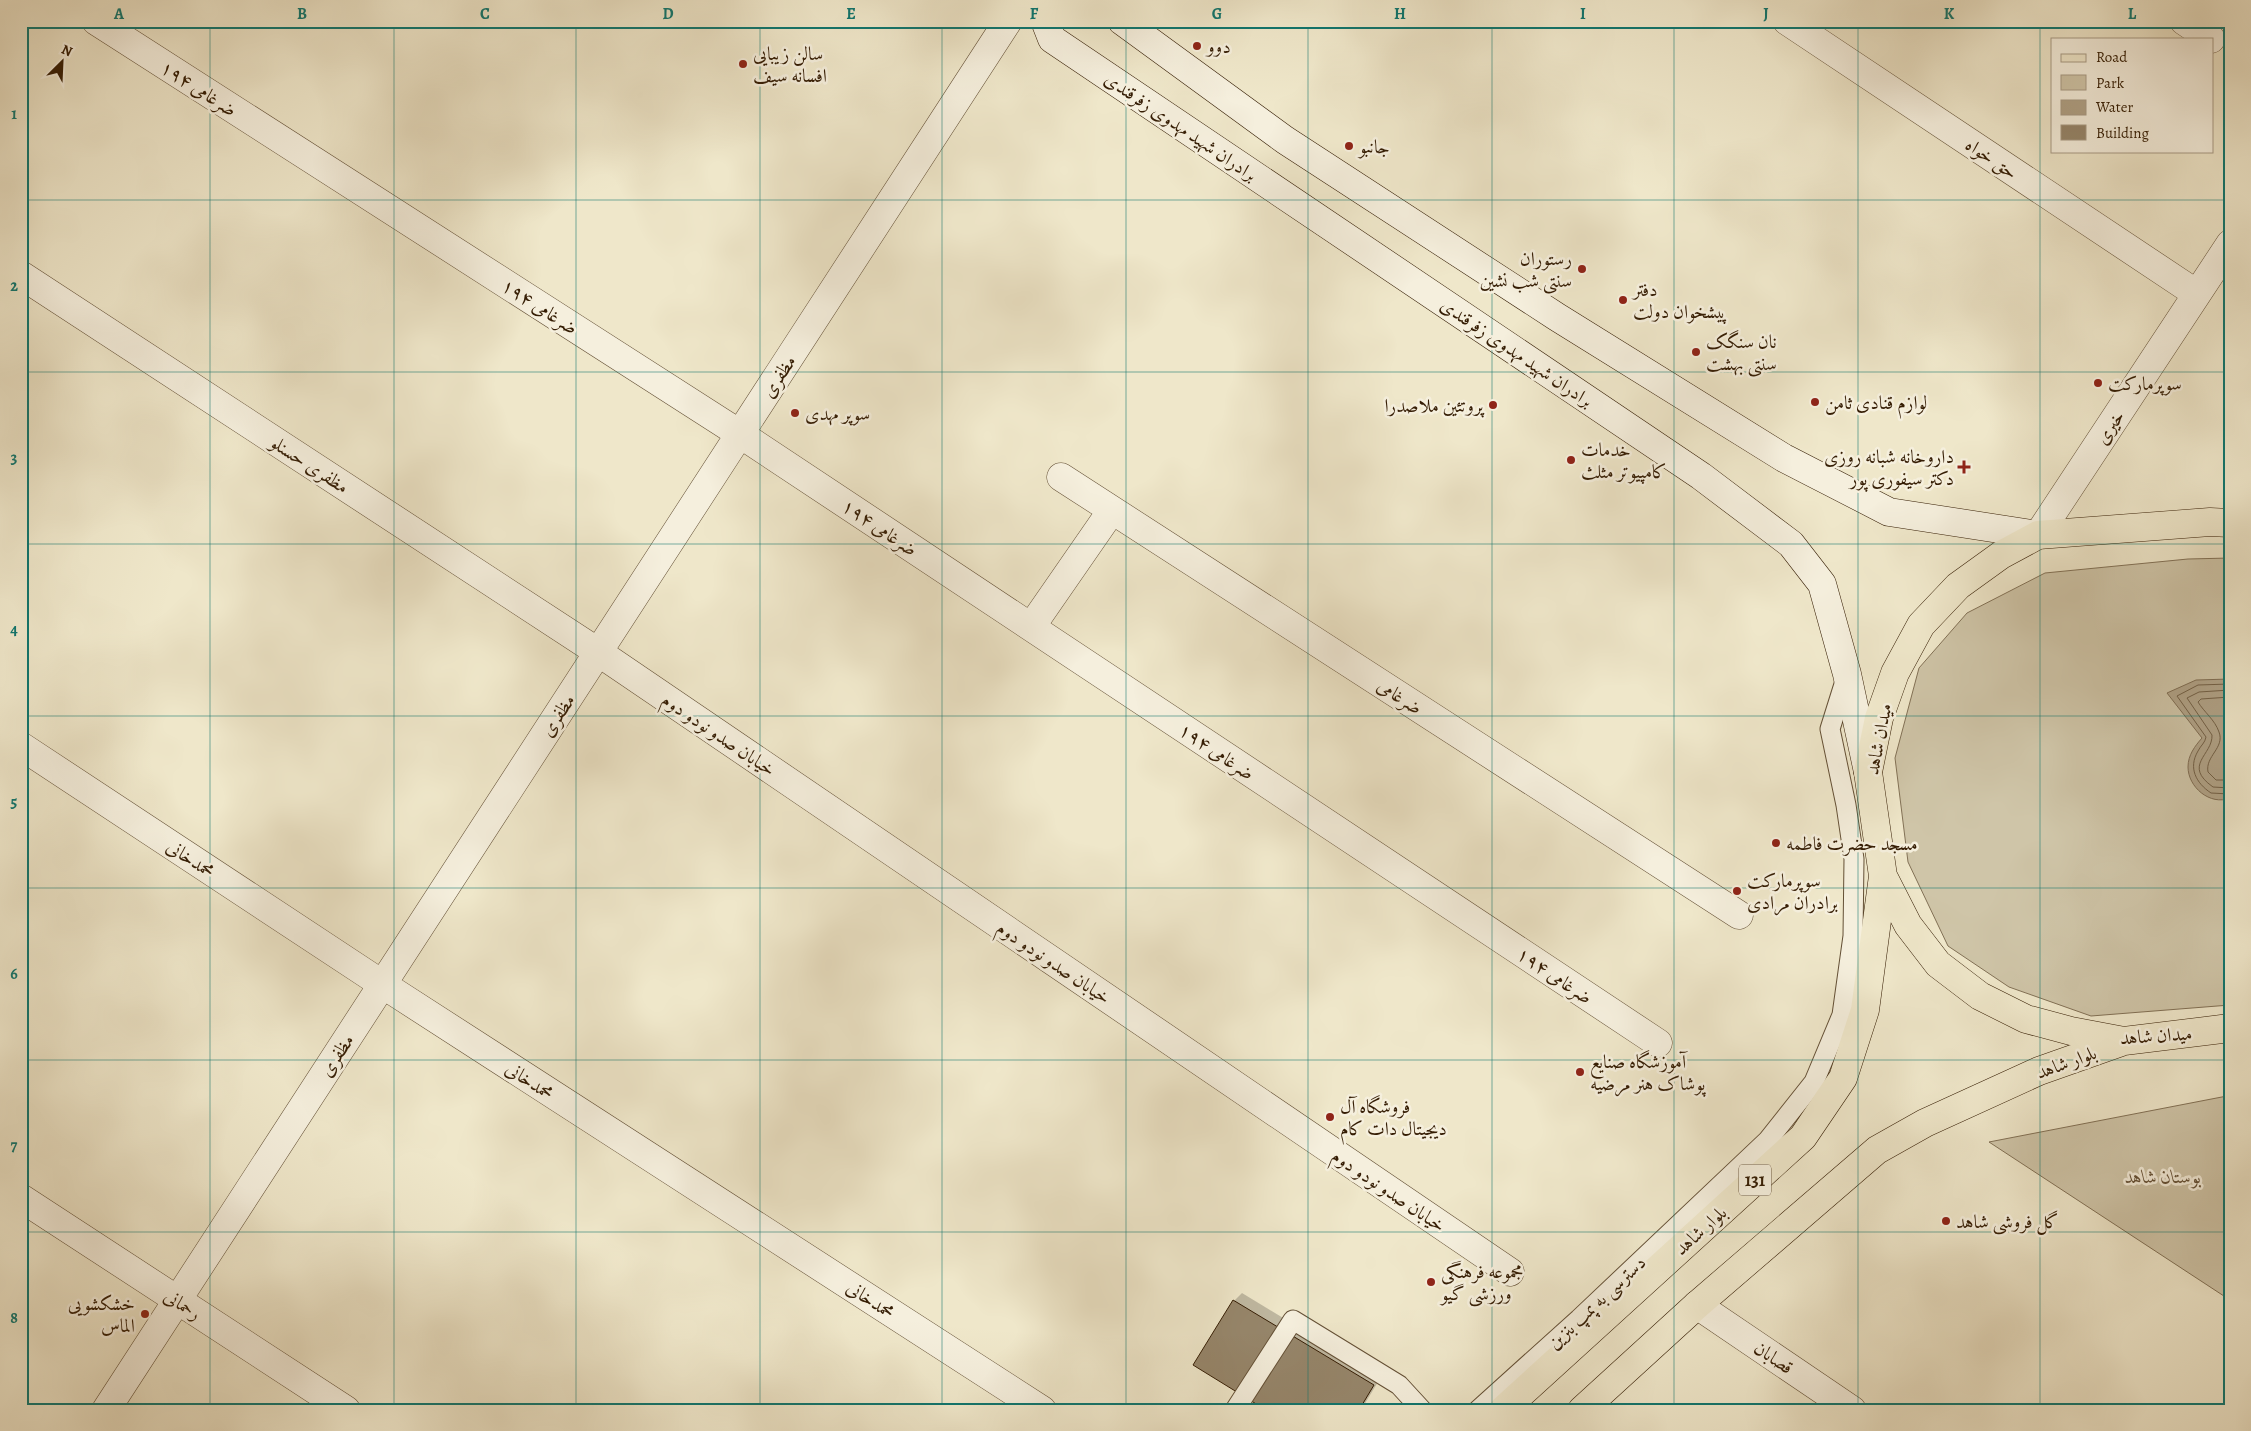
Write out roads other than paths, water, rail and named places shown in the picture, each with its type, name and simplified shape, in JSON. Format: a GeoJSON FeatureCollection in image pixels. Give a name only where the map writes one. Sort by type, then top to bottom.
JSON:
{"type":"FeatureCollection","features":[{"type":"Feature","properties":{"kind":"main road","name":"میدان شاهد"},"geometry":{"type":"LineString","coordinates":[[2230,523],[2210,522],[2038,535],[2001,554],[1958,586],[1921,625],[1895,673],[1878,718],[1868,772],[1883,876],[1908,925],[1938,964],[1980,996],[2026,1019],[2071,1031],[2124,1041],[2230,1028]]}},
{"type":"Feature","properties":{"kind":"main road","name":"بلوار شاهد"},"geometry":{"type":"LineString","coordinates":[[1503,1410],[1803,1137],[1842,1078],[1866,1010],[1883,876]]}},
{"type":"Feature","properties":{"kind":"main road","name":"بلوار شاهد"},"geometry":{"type":"LineString","coordinates":[[1582,1410],[1697,1305],[1877,1150],[1925,1123],[2022,1078],[2124,1041]]}},
{"type":"Feature","properties":{"kind":"street","name":"ضرغامی ۱۹۴"},"geometry":{"type":"LineString","coordinates":[[96,21],[740,434],[1658,1043]]}},
{"type":"Feature","properties":{"kind":"street","name":"مظفری"},"geometry":{"type":"LineString","coordinates":[[106,1410],[1008,21]]}},
{"type":"Feature","properties":{"kind":"street","name":"برادران شهید مهدوی زفرقندی"},"geometry":{"type":"LineString","coordinates":[[1045,21],[1052,38],[1701,476],[1791,544],[1822,584],[1847,674],[1868,772]]}},
{"type":"Feature","properties":{"kind":"street"},"geometry":{"type":"LineString","coordinates":[[1122,21],[1285,140],[1548,311],[1784,458],[1888,512],[2038,535]]}},
{"type":"Feature","properties":{"kind":"street","name":"حق خواه"},"geometry":{"type":"LineString","coordinates":[[1787,21],[2197,294]]}},
{"type":"Feature","properties":{"kind":"street"},"geometry":{"type":"LineString","coordinates":[[2184,21],[2210,38]]}},
{"type":"Feature","properties":{"kind":"street"},"geometry":{"type":"LineString","coordinates":[[2214,40],[2230,51]]}},
{"type":"Feature","properties":{"kind":"street","name":"خیری"},"geometry":{"type":"LineString","coordinates":[[2038,535],[2230,244]]}},
{"type":"Feature","properties":{"kind":"street","name":"مظفری حسنلو"},"geometry":{"type":"LineString","coordinates":[[21,275],[598,652]]}},
{"type":"Feature","properties":{"kind":"street","name":"ضرغامی"},"geometry":{"type":"LineString","coordinates":[[1061,477],[1739,915]]}},
{"type":"Feature","properties":{"kind":"street"},"geometry":{"type":"LineString","coordinates":[[1031,627],[1112,510]]}},
{"type":"Feature","properties":{"kind":"street","name":"خیابان صدو نودو دوم"},"geometry":{"type":"LineString","coordinates":[[598,652],[1510,1272]]}},
{"type":"Feature","properties":{"kind":"street","name":"محمدخانی"},"geometry":{"type":"LineString","coordinates":[[21,746],[382,984],[1042,1410]]}},
{"type":"Feature","properties":{"kind":"street","name":"رحمانی"},"geometry":{"type":"LineString","coordinates":[[21,1198],[346,1410]]}},
{"type":"Feature","properties":{"kind":"street","name":"قصابان"},"geometry":{"type":"LineString","coordinates":[[1697,1305],[1852,1410]]}},
{"type":"Feature","properties":{"kind":"lane","name":"دسترسی به پمپ بنزین"},"geometry":{"type":"LineString","coordinates":[[1478,1410],[1579,1319],[1768,1140],[1814,1082],[1842,1015],[1853,936],[1854,859],[1846,805],[1830,729],[1847,674]]}},
{"type":"Feature","properties":{"kind":"lane"},"geometry":{"type":"LineString","coordinates":[[1236,1410],[1293,1320],[1399,1385],[1422,1410]]}},
{"type":"Feature","properties":{"kind":"water"},"geometry":{"type":"Polygon","coordinates":[[[2230,679],[2230,798],[2222,800],[2208,797],[2196,788],[2192,781],[2188,767],[2189,759],[2194,748],[2202,738],[2167,693],[2196,680],[2230,679]]]}},
{"type":"Feature","properties":{"kind":"place","name":"دوو"},"geometry":{"type":"Point","coordinates":[1197,46]}},
{"type":"Feature","properties":{"kind":"place","name":"سالن زیبایی افسانه سیف"},"geometry":{"type":"Point","coordinates":[743,64]}},
{"type":"Feature","properties":{"kind":"place","name":"جانبو"},"geometry":{"type":"Point","coordinates":[1349,146]}},
{"type":"Feature","properties":{"kind":"place","name":"رستوران سنتی شب نشین"},"geometry":{"type":"Point","coordinates":[1582,269]}},
{"type":"Feature","properties":{"kind":"place","name":"دفتر پیشخوان دولت"},"geometry":{"type":"Point","coordinates":[1623,300]}},
{"type":"Feature","properties":{"kind":"place","name":"نان سنگک سنتی بهشت"},"geometry":{"type":"Point","coordinates":[1696,352]}},
{"type":"Feature","properties":{"kind":"place","name":"سوپرمارکت"},"geometry":{"type":"Point","coordinates":[2098,383]}},
{"type":"Feature","properties":{"kind":"place","name":"لوازم قنادی ثامن"},"geometry":{"type":"Point","coordinates":[1815,402]}},
{"type":"Feature","properties":{"kind":"place","name":"پروتئین ملاصدرا"},"geometry":{"type":"Point","coordinates":[1493,405]}},
{"type":"Feature","properties":{"kind":"place","name":"سوپر مهدی"},"geometry":{"type":"Point","coordinates":[795,413]}},
{"type":"Feature","properties":{"kind":"place","name":"خدمات کامپیوتر مثلث"},"geometry":{"type":"Point","coordinates":[1571,460]}},
{"type":"Feature","properties":{"kind":"place","name":"داروخانه شبانه روزی دکتر سیفوری پور"},"geometry":{"type":"Point","coordinates":[1964,467]}},
{"type":"Feature","properties":{"kind":"place","name":"مسجد حضرت فاطمه"},"geometry":{"type":"Point","coordinates":[1776,843]}},
{"type":"Feature","properties":{"kind":"place","name":"سوپرمارکت برادران مرادی"},"geometry":{"type":"Point","coordinates":[1737,891]}},
{"type":"Feature","properties":{"kind":"place","name":"آموزشگاه صنایع پوشاک هنر مرضیه"},"geometry":{"type":"Point","coordinates":[1580,1072]}},
{"type":"Feature","properties":{"kind":"place","name":"فروشگاه آل دیجیتال دات کام"},"geometry":{"type":"Point","coordinates":[1330,1117]}},
{"type":"Feature","properties":{"kind":"place","name":"گل فروشی شاهد"},"geometry":{"type":"Point","coordinates":[1946,1221]}},
{"type":"Feature","properties":{"kind":"place","name":"مجموعه فرهنگی ورزشی گیو"},"geometry":{"type":"Point","coordinates":[1431,1282]}},
{"type":"Feature","properties":{"kind":"place","name":"خشکشویی الماس"},"geometry":{"type":"Point","coordinates":[145,1314]}},
{"type":"Feature","properties":{"kind":"park label","name":"بوستان شاهد"},"geometry":{"type":"Point","coordinates":[2163,1176]}}]}
